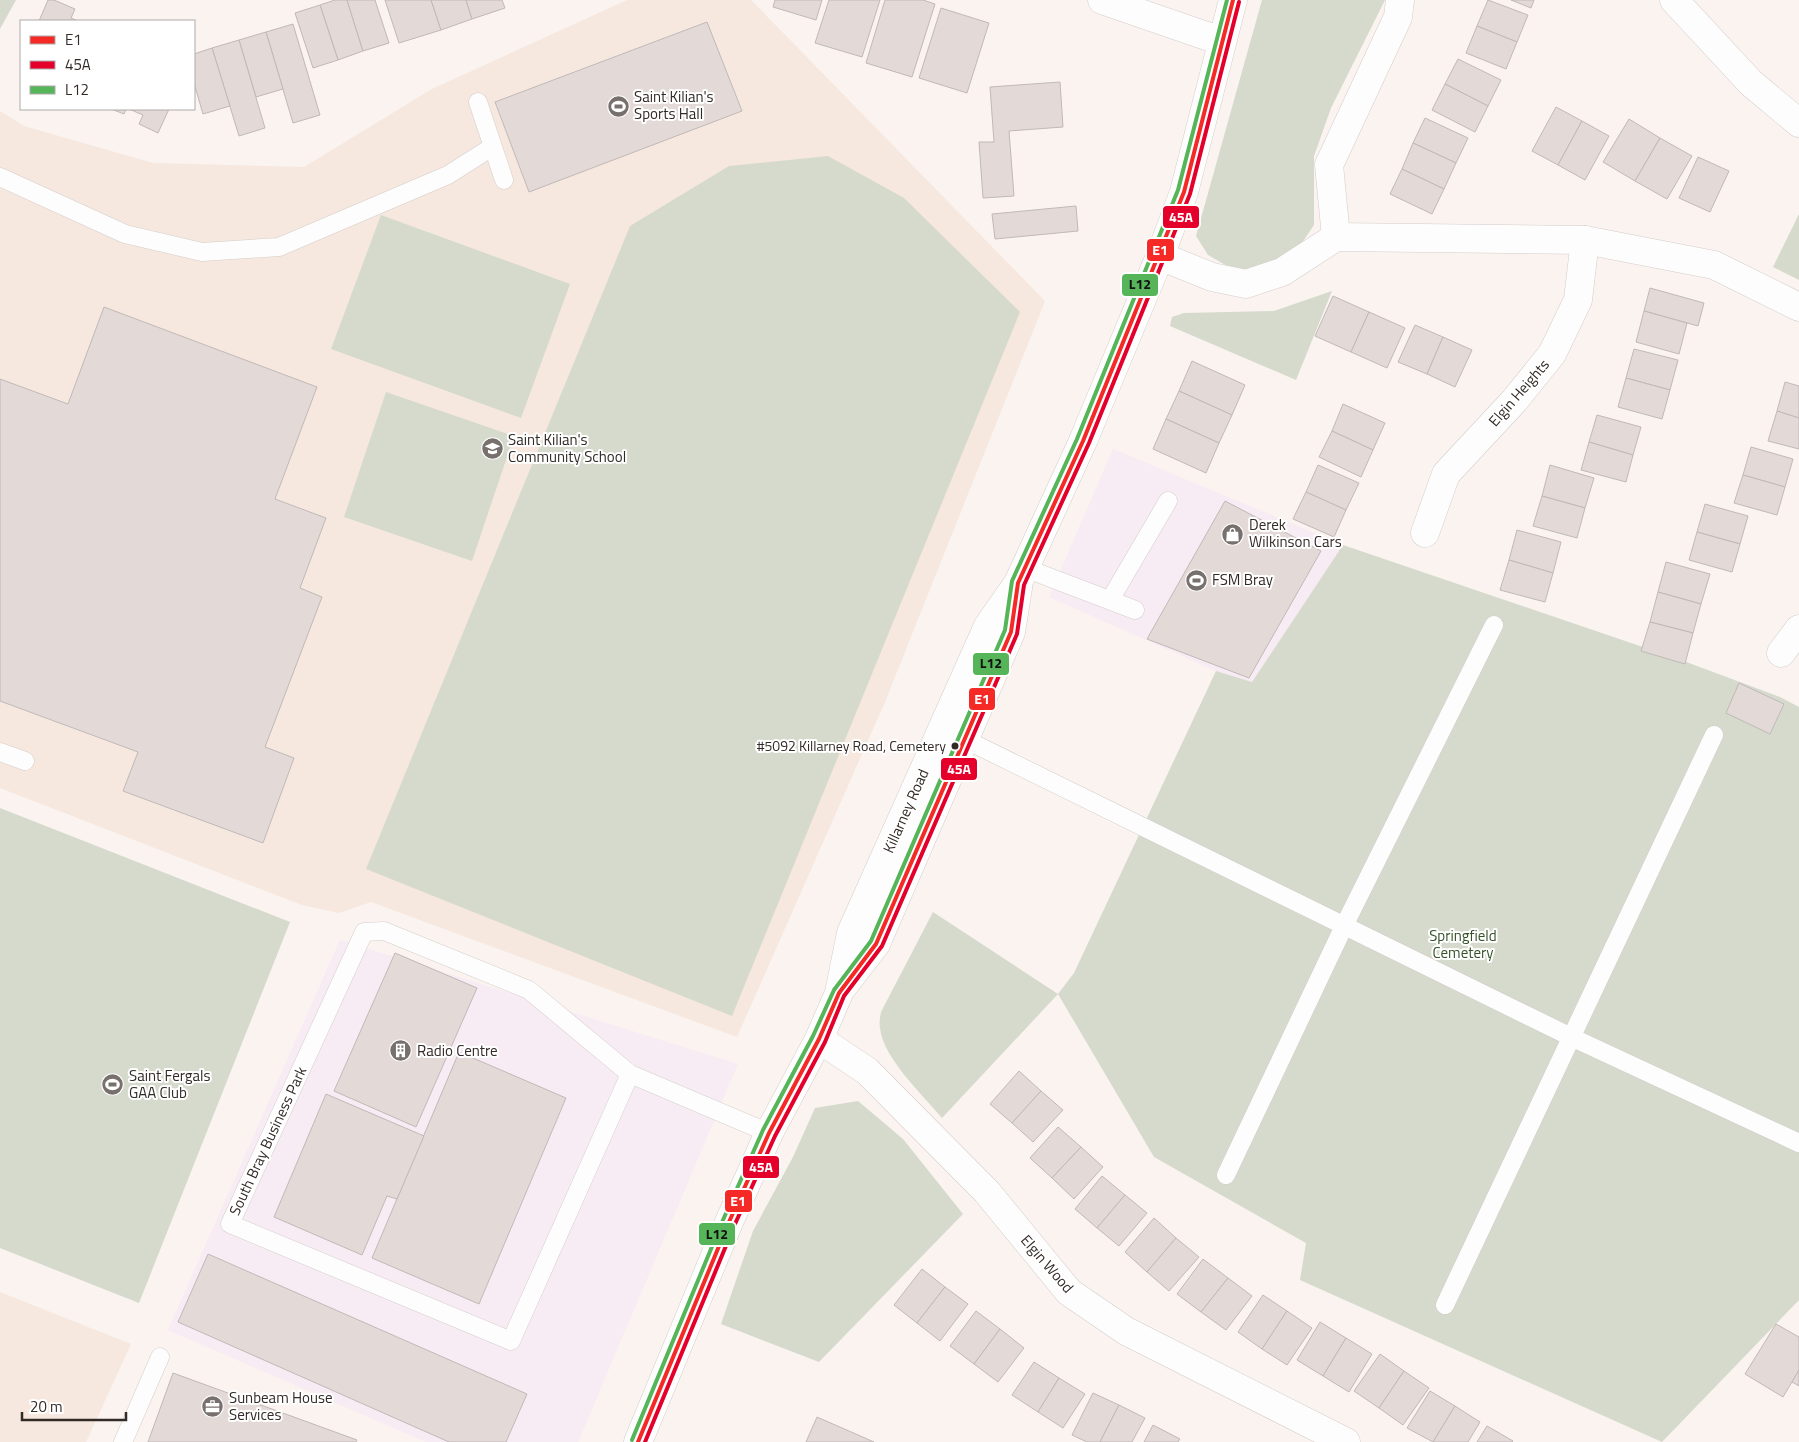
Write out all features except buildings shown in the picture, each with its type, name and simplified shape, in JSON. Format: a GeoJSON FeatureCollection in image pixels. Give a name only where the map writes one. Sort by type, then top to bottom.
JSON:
{"type":"FeatureCollection","features":[{"type":"Feature","properties":{"kind":"street"},"geometry":{"type":"LineString","coordinates":[[1102,0],[1221,41]]}},
{"type":"Feature","properties":{"kind":"street","name":"Killarney Road"},"geometry":{"type":"LineString","coordinates":[[638,1442],[729,1222],[769,1133],[819,1039],[838,993],[851,933],[954,734],[1011,632],[1022,576],[1083,441],[1160,256],[1184,192],[1232,0]]}},
{"type":"Feature","properties":{"kind":"street"},"geometry":{"type":"LineString","coordinates":[[1336,237],[1329,165],[1398,17],[1400,0]]}},
{"type":"Feature","properties":{"kind":"street"},"geometry":{"type":"LineString","coordinates":[[1674,0],[1751,83],[1799,123]]}},
{"type":"Feature","properties":{"kind":"street"},"geometry":{"type":"LineString","coordinates":[[1160,256],[1212,277],[1246,284],[1282,272],[1336,237],[1585,240],[1714,264],[1799,307]]}},
{"type":"Feature","properties":{"kind":"street","name":"Elgin Heights"},"geometry":{"type":"LineString","coordinates":[[1425,533],[1446,474],[1514,401],[1552,354],[1578,300],[1585,240]]}},
{"type":"Feature","properties":{"kind":"street"},"geometry":{"type":"LineString","coordinates":[[1781,654],[1799,629]]}},
{"type":"Feature","properties":{"kind":"street","name":"Elgin Wood"},"geometry":{"type":"LineString","coordinates":[[819,1039],[867,1072],[987,1192],[1070,1292],[1126,1331],[1346,1442]]}},
{"type":"Feature","properties":{"kind":"lane"},"geometry":{"type":"LineString","coordinates":[[478,102],[504,180]]}},
{"type":"Feature","properties":{"kind":"lane"},"geometry":{"type":"LineString","coordinates":[[0,177],[125,234],[202,252],[269,248],[279,247],[448,176],[492,147]]}},
{"type":"Feature","properties":{"kind":"lane"},"geometry":{"type":"LineString","coordinates":[[1110,600],[1168,501]]}},
{"type":"Feature","properties":{"kind":"lane"},"geometry":{"type":"LineString","coordinates":[[1022,576],[1110,600],[1135,610]]}},
{"type":"Feature","properties":{"kind":"lane"},"geometry":{"type":"LineString","coordinates":[[1226,1175],[1345,924],[1494,625]]}},
{"type":"Feature","properties":{"kind":"lane"},"geometry":{"type":"LineString","coordinates":[[954,734],[1571,1036],[1799,1143]]}},
{"type":"Feature","properties":{"kind":"lane"},"geometry":{"type":"LineString","coordinates":[[1445,1305],[1714,735]]}},
{"type":"Feature","properties":{"kind":"lane"},"geometry":{"type":"LineString","coordinates":[[0,752],[25,761]]}},
{"type":"Feature","properties":{"kind":"lane","name":"South Bray Business Park"},"geometry":{"type":"LineString","coordinates":[[630,1074],[511,1341],[230,1224],[364,932],[384,931],[528,990],[630,1074],[769,1133]]}},
{"type":"Feature","properties":{"kind":"lane"},"geometry":{"type":"LineString","coordinates":[[123,1442],[160,1357]]}},
{"type":"Feature","properties":{"kind":"shaded area","name":"Saint Kilian's Community School"},"geometry":{"type":"Polygon","coordinates":[[[627,0],[751,0],[1045,301],[885,702],[737,1037],[371,902],[339,913],[302,905],[0,788],[0,111],[24,126],[153,163],[304,167],[432,89],[627,0]]]}},
{"type":"Feature","properties":{"kind":"shaded area"},"geometry":{"type":"Polygon","coordinates":[[[1113,449],[1343,545],[1252,682],[1216,671],[1049,597],[1113,449]]]}},
{"type":"Feature","properties":{"kind":"shaded area"},"geometry":{"type":"Polygon","coordinates":[[[340,940],[738,1064],[578,1442],[426,1442],[168,1330],[340,940]]]}},
{"type":"Feature","properties":{"kind":"shaded area"},"geometry":{"type":"Polygon","coordinates":[[[0,1292],[131,1344],[86,1442],[0,1442],[0,1292]]]}},
{"type":"Feature","properties":{"kind":"green space"},"geometry":{"type":"Polygon","coordinates":[[[0,0],[16,0],[0,29],[0,0]]]}},
{"type":"Feature","properties":{"kind":"green space"},"geometry":{"type":"Polygon","coordinates":[[[1262,0],[1385,0],[1331,108],[1314,156],[1314,225],[1289,262],[1250,273],[1229,267],[1208,255],[1196,236],[1262,0]]]}},
{"type":"Feature","properties":{"kind":"green space"},"geometry":{"type":"Polygon","coordinates":[[[828,156],[904,198],[1020,312],[732,1016],[366,869],[630,226],[729,166],[828,156]]]}},
{"type":"Feature","properties":{"kind":"green space"},"geometry":{"type":"Polygon","coordinates":[[[1799,214],[1799,280],[1773,267],[1799,214]]]}},
{"type":"Feature","properties":{"kind":"green space"},"geometry":{"type":"Polygon","coordinates":[[[381,215],[570,284],[521,418],[331,349],[381,215]]]}},
{"type":"Feature","properties":{"kind":"green space"},"geometry":{"type":"Polygon","coordinates":[[[1332,291],[1296,380],[1170,326],[1172,317],[1184,313],[1274,311],[1332,291]]]}},
{"type":"Feature","properties":{"kind":"green space"},"geometry":{"type":"Polygon","coordinates":[[[386,392],[514,436],[472,561],[344,517],[386,392]]]}},
{"type":"Feature","properties":{"kind":"green space","name":"Springfield Cemetery"},"geometry":{"type":"Polygon","coordinates":[[[1343,545],[1681,660],[1780,697],[1799,707],[1799,1300],[1662,1442],[1300,1280],[1306,1243],[1154,1157],[1058,994],[1074,973],[1216,671],[1252,682],[1343,545]]]}},
{"type":"Feature","properties":{"kind":"green space","name":"Saint Fergals GAA Club"},"geometry":{"type":"Polygon","coordinates":[[[0,808],[290,922],[139,1303],[0,1248],[0,808]]]}},
{"type":"Feature","properties":{"kind":"green space"},"geometry":{"type":"Polygon","coordinates":[[[933,912],[1058,994],[942,1118],[896,1064],[883,1040],[880,1028],[881,1012],[933,912]]]}},
{"type":"Feature","properties":{"kind":"green space"},"geometry":{"type":"Polygon","coordinates":[[[858,1101],[903,1139],[963,1214],[819,1362],[721,1324],[753,1231],[793,1157],[815,1108],[858,1101]]]}},
{"type":"Feature","properties":{"kind":"transit line","name":"L12"},"geometry":{"type":"LineString","coordinates":[[632,1440],[723,1220],[763,1130],[813,1036],[834,990],[871,941],[1005,630],[1012,581],[1077,439],[1178,190],[1227,0]]}},
{"type":"Feature","properties":{"kind":"transit line","name":"E1"},"geometry":{"type":"LineString","coordinates":[[638,1442],[729,1222],[769,1133],[819,1039],[839,993],[876,944],[1011,632],[1018,583],[1083,441],[1184,192],[1233,0]]}},
{"type":"Feature","properties":{"kind":"transit line","name":"45A"},"geometry":{"type":"LineString","coordinates":[[645,1442],[735,1224],[775,1136],[825,1042],[844,996],[882,946],[1017,634],[1024,585],[1089,443],[1190,194],[1239,2]]}},
{"type":"Feature","properties":{"kind":"place","name":"Saint Kilian's Sports Hall"},"geometry":{"type":"Point","coordinates":[618,106]}},
{"type":"Feature","properties":{"kind":"place","name":"Saint Kilian's Community School"},"geometry":{"type":"Point","coordinates":[492,449]}},
{"type":"Feature","properties":{"kind":"place","name":"Derek Wilkinson Cars"},"geometry":{"type":"Point","coordinates":[1233,534]}},
{"type":"Feature","properties":{"kind":"place","name":"FSM Bray"},"geometry":{"type":"Point","coordinates":[1196,580]}},
{"type":"Feature","properties":{"kind":"place","name":"#5092 Killarney Road, Cemetery"},"geometry":{"type":"Point","coordinates":[955,746]}},
{"type":"Feature","properties":{"kind":"place","name":"Radio Centre"},"geometry":{"type":"Point","coordinates":[401,1051]}},
{"type":"Feature","properties":{"kind":"place","name":"Saint Fergals GAA Club"},"geometry":{"type":"Point","coordinates":[113,1085]}},
{"type":"Feature","properties":{"kind":"place","name":"Sunbeam House Services"},"geometry":{"type":"Point","coordinates":[213,1407]}}]}
